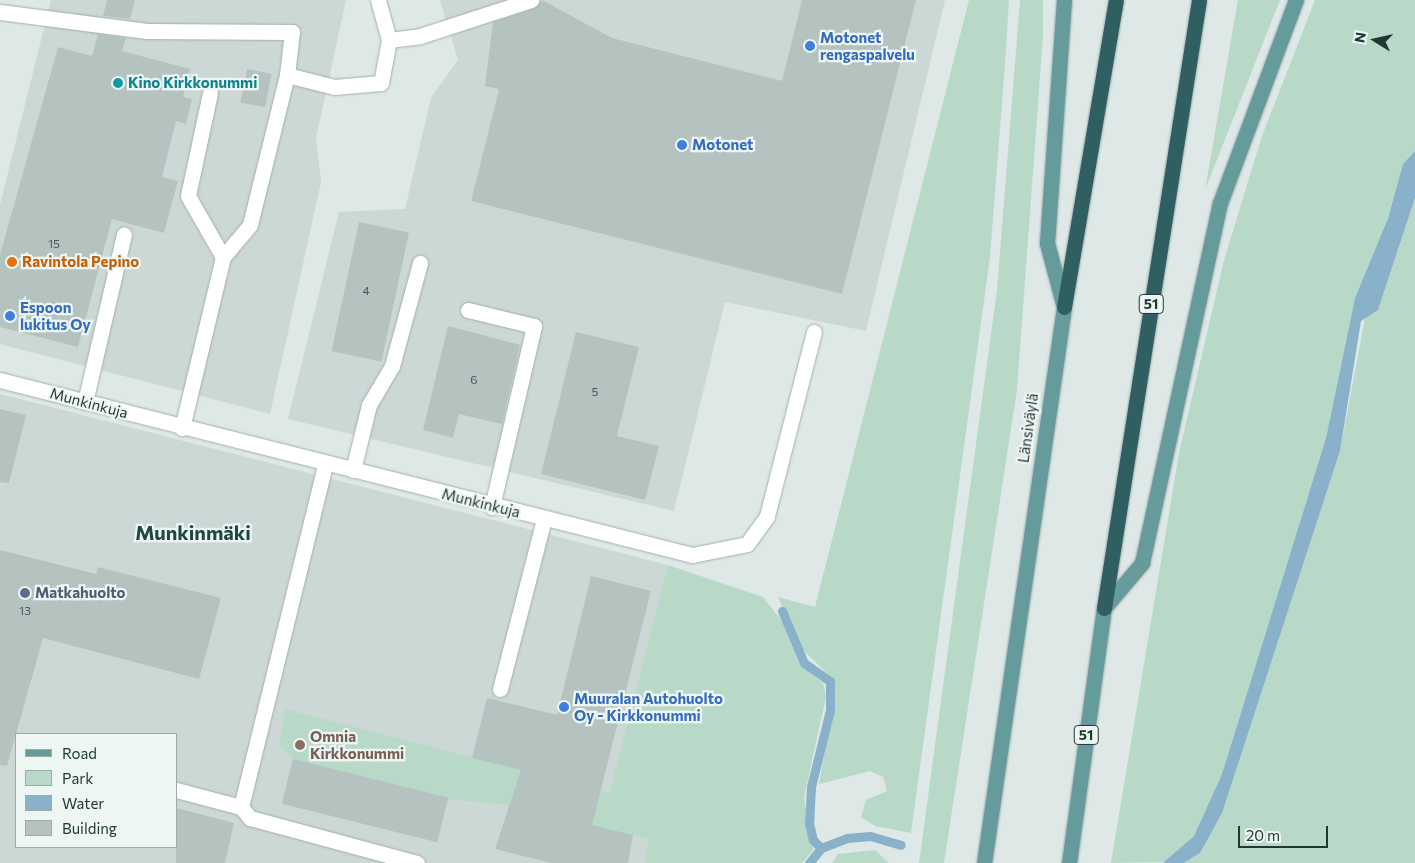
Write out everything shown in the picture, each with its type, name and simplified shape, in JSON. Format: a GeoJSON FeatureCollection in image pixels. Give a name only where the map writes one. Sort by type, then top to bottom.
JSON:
{"type":"FeatureCollection","features":[{"type":"Feature","properties":{"kind":"highway","name":"Länsiväylä"},"geometry":{"type":"LineString","coordinates":[[1064,307],[1116,0]]}},
{"type":"Feature","properties":{"kind":"highway","name":"51"},"geometry":{"type":"LineString","coordinates":[[1104,608],[1199,0]]}},
{"type":"Feature","properties":{"kind":"main road"},"geometry":{"type":"LineString","coordinates":[[1064,0],[1047,242],[1064,307]]}},
{"type":"Feature","properties":{"kind":"main road"},"geometry":{"type":"LineString","coordinates":[[1104,608],[1142,563],[1220,203],[1296,0]]}},
{"type":"Feature","properties":{"kind":"main road","name":"Länsiväylä"},"geometry":{"type":"LineString","coordinates":[[984,863],[1064,307]]}},
{"type":"Feature","properties":{"kind":"main road","name":"51"},"geometry":{"type":"LineString","coordinates":[[1069,863],[1104,608]]}},
{"type":"Feature","properties":{"kind":"street"},"geometry":{"type":"LineString","coordinates":[[287,76],[334,87],[381,83],[389,40],[378,0]]}},
{"type":"Feature","properties":{"kind":"street"},"geometry":{"type":"LineString","coordinates":[[389,40],[420,36],[531,0]]}},
{"type":"Feature","properties":{"kind":"street"},"geometry":{"type":"LineString","coordinates":[[0,12],[147,31],[292,32],[287,76],[250,225],[223,257],[182,428]]}},
{"type":"Feature","properties":{"kind":"street"},"geometry":{"type":"LineString","coordinates":[[210,93],[188,196],[223,257]]}},
{"type":"Feature","properties":{"kind":"street"},"geometry":{"type":"LineString","coordinates":[[84,402],[124,234]]}},
{"type":"Feature","properties":{"kind":"street"},"geometry":{"type":"LineString","coordinates":[[353,470],[369,404],[392,366],[420,264]]}},
{"type":"Feature","properties":{"kind":"street"},"geometry":{"type":"LineString","coordinates":[[468,310],[534,326],[492,507]]}},
{"type":"Feature","properties":{"kind":"street","name":"Munkinkuja"},"geometry":{"type":"LineString","coordinates":[[0,380],[492,507],[692,555],[746,544],[767,516],[814,332]]}},
{"type":"Feature","properties":{"kind":"street"},"geometry":{"type":"LineString","coordinates":[[242,807],[325,464]]}},
{"type":"Feature","properties":{"kind":"street"},"geometry":{"type":"LineString","coordinates":[[500,689],[544,519]]}},
{"type":"Feature","properties":{"kind":"street"},"geometry":{"type":"LineString","coordinates":[[178,791],[242,807],[250,818],[416,863]]}},
{"type":"Feature","properties":{"kind":"shaded area"},"geometry":{"type":"Polygon","coordinates":[[[51,0],[346,0],[316,138],[321,182],[270,414],[0,344],[0,205],[51,0]]]}},
{"type":"Feature","properties":{"kind":"shaded area"},"geometry":{"type":"Polygon","coordinates":[[[440,0],[945,0],[866,331],[725,302],[674,511],[288,419],[339,212],[405,209],[431,98],[458,60],[440,0]]]}},
{"type":"Feature","properties":{"kind":"shaded area"},"geometry":{"type":"Polygon","coordinates":[[[0,394],[668,565],[609,793],[676,863],[0,863],[0,394]]]}},
{"type":"Feature","properties":{"kind":"green space"},"geometry":{"type":"Polygon","coordinates":[[[969,0],[1009,0],[1005,64],[990,257],[911,833],[875,826],[861,817],[866,800],[887,791],[883,777],[870,771],[819,784],[835,696],[834,680],[798,645],[778,597],[815,607],[969,0]]]}},
{"type":"Feature","properties":{"kind":"green space"},"geometry":{"type":"Polygon","coordinates":[[[1020,0],[1043,0],[1043,36],[1017,390],[944,863],[919,863],[997,290],[1020,0]]]}},
{"type":"Feature","properties":{"kind":"green space"},"geometry":{"type":"Polygon","coordinates":[[[1238,0],[1280,0],[1205,190],[1238,0]]]}},
{"type":"Feature","properties":{"kind":"green space"},"geometry":{"type":"Polygon","coordinates":[[[1315,0],[1415,0],[1415,151],[1403,164],[1388,217],[1355,298],[1326,438],[1222,774],[1194,836],[1165,862],[1111,863],[1179,453],[1224,260],[1262,136],[1315,0]]]}},
{"type":"Feature","properties":{"kind":"green space"},"geometry":{"type":"Polygon","coordinates":[[[1415,198],[1415,863],[1184,863],[1200,853],[1246,737],[1340,451],[1365,318],[1378,310],[1415,198]]]}},
{"type":"Feature","properties":{"kind":"green space"},"geometry":{"type":"Polygon","coordinates":[[[668,565],[763,597],[781,620],[800,665],[823,683],[826,697],[804,797],[813,850],[802,863],[644,863],[649,839],[509,805],[448,799],[293,759],[279,744],[285,709],[609,793],[668,565]]]}},
{"type":"Feature","properties":{"kind":"green space"},"geometry":{"type":"Polygon","coordinates":[[[875,850],[889,863],[832,863],[838,854],[875,850]]]}},
{"type":"Feature","properties":{"kind":"water"},"geometry":{"type":"Polygon","coordinates":[[[1415,151],[1415,198],[1378,310],[1361,321],[1340,451],[1222,813],[1200,853],[1184,863],[1163,863],[1194,836],[1222,774],[1326,438],[1355,298],[1388,218],[1403,164],[1415,151]]]}},
{"type":"Feature","properties":{"kind":"building"},"geometry":{"type":"Polygon","coordinates":[[[107,0],[135,0],[130,19],[103,16],[107,0]]]}},
{"type":"Feature","properties":{"kind":"building","name":"Motonet"},"geometry":{"type":"Polygon","coordinates":[[[542,0],[612,38],[782,81],[802,0],[916,0],[842,294],[471,201],[499,89],[485,86],[493,22],[534,9],[542,0]]]}},
{"type":"Feature","properties":{"kind":"building"},"geometry":{"type":"Polygon","coordinates":[[[98,34],[126,38],[122,51],[190,69],[183,97],[192,99],[186,124],[176,121],[162,177],[178,181],[164,233],[112,219],[78,347],[0,327],[0,255],[58,47],[92,56],[98,34]]]}},
{"type":"Feature","properties":{"kind":"building"},"geometry":{"type":"Polygon","coordinates":[[[247,69],[272,74],[265,107],[241,102],[247,69]]]}},
{"type":"Feature","properties":{"kind":"building"},"geometry":{"type":"Polygon","coordinates":[[[359,222],[409,233],[381,362],[332,351],[359,222]]]}},
{"type":"Feature","properties":{"kind":"building"},"geometry":{"type":"Polygon","coordinates":[[[448,326],[520,345],[502,424],[459,414],[453,438],[423,430],[448,326]]]}},
{"type":"Feature","properties":{"kind":"building"},"geometry":{"type":"Polygon","coordinates":[[[576,332],[639,347],[617,436],[659,446],[645,500],[541,474],[576,332]]]}},
{"type":"Feature","properties":{"kind":"building"},"geometry":{"type":"Polygon","coordinates":[[[0,409],[26,415],[9,483],[0,482],[0,409]]]}},
{"type":"Feature","properties":{"kind":"building"},"geometry":{"type":"Polygon","coordinates":[[[0,550],[96,574],[98,567],[221,598],[199,679],[43,638],[7,766],[0,765],[0,550]]]}},
{"type":"Feature","properties":{"kind":"building"},"geometry":{"type":"Polygon","coordinates":[[[591,576],[651,591],[592,825],[633,835],[628,863],[551,863],[495,849],[521,770],[472,758],[487,698],[557,715],[591,576]]]}},
{"type":"Feature","properties":{"kind":"building"},"geometry":{"type":"Polygon","coordinates":[[[293,759],[448,798],[437,842],[282,804],[293,759]]]}},
{"type":"Feature","properties":{"kind":"building"},"geometry":{"type":"Polygon","coordinates":[[[178,809],[234,823],[225,863],[176,863],[178,809]]]}},
{"type":"Feature","properties":{"kind":"waterway"},"geometry":{"type":"LineString","coordinates":[[782,611],[804,663],[830,681],[830,710],[811,787],[809,823],[813,840],[821,848]]}},
{"type":"Feature","properties":{"kind":"waterway"},"geometry":{"type":"LineString","coordinates":[[809,863],[821,848],[847,838],[870,836],[901,845]]}},
{"type":"Feature","properties":{"kind":"place","name":"Motonet rengaspalvelu"},"geometry":{"type":"Point","coordinates":[810,46]}},
{"type":"Feature","properties":{"kind":"place","name":"Kino Kirkkonummi"},"geometry":{"type":"Point","coordinates":[118,83]}},
{"type":"Feature","properties":{"kind":"place","name":"Motonet"},"geometry":{"type":"Point","coordinates":[682,145]}},
{"type":"Feature","properties":{"kind":"place","name":"Ravintola Pepino"},"geometry":{"type":"Point","coordinates":[12,262]}},
{"type":"Feature","properties":{"kind":"place","name":"Espoon lukitus Oy"},"geometry":{"type":"Point","coordinates":[10,316]}},
{"type":"Feature","properties":{"kind":"place","name":"Matkahuolto"},"geometry":{"type":"Point","coordinates":[25,593]}},
{"type":"Feature","properties":{"kind":"place","name":"Muuralan Autohuolto Oy - Kirkkonummi"},"geometry":{"type":"Point","coordinates":[564,707]}},
{"type":"Feature","properties":{"kind":"place","name":"Omnia Kirkkonummi"},"geometry":{"type":"Point","coordinates":[300,745]}},
{"type":"Feature","properties":{"kind":"district","name":"Munkinmäki"},"geometry":{"type":"Point","coordinates":[193,532]}}]}
